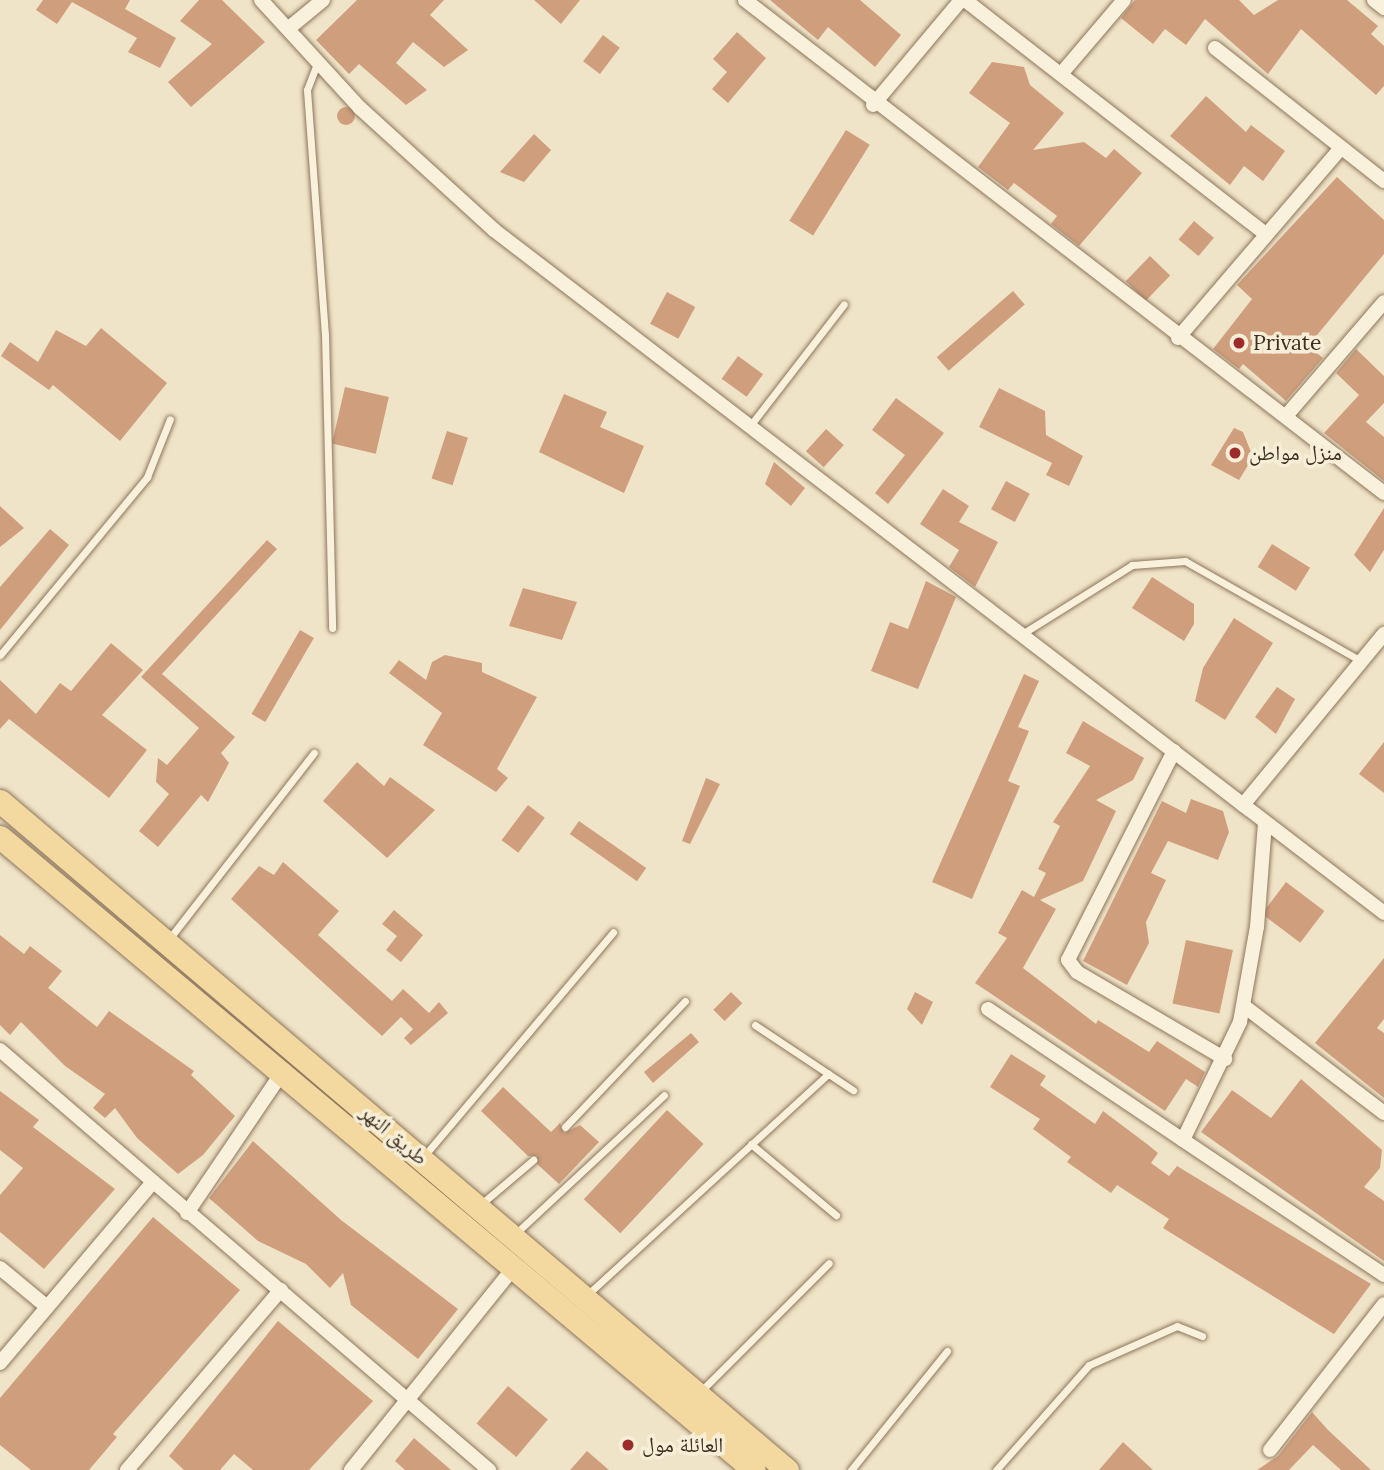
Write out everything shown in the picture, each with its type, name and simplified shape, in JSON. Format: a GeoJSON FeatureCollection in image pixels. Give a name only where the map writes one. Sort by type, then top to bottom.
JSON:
{"type":"FeatureCollection","features":[{"type":"Feature","properties":{"kind":"main road","name":"طريق النهر"},"geometry":{"type":"LineString","coordinates":[[0,801],[787,1470]]}},
{"type":"Feature","properties":{"kind":"main road","name":"طريق النهر"},"geometry":{"type":"LineString","coordinates":[[0,837],[516,1265],[752,1470]]}},
{"type":"Feature","properties":{"kind":"street"},"geometry":{"type":"LineString","coordinates":[[261,0],[360,108],[494,230],[1384,913]]}},
{"type":"Feature","properties":{"kind":"street"},"geometry":{"type":"LineString","coordinates":[[289,28],[323,0]]}},
{"type":"Feature","properties":{"kind":"street"},"geometry":{"type":"LineString","coordinates":[[745,0],[873,105],[1384,493]]}},
{"type":"Feature","properties":{"kind":"street"},"geometry":{"type":"LineString","coordinates":[[873,105],[963,0],[1266,234]]}},
{"type":"Feature","properties":{"kind":"street"},"geometry":{"type":"LineString","coordinates":[[1061,74],[1124,0]]}},
{"type":"Feature","properties":{"kind":"street"},"geometry":{"type":"LineString","coordinates":[[1374,0],[1384,8]]}},
{"type":"Feature","properties":{"kind":"street"},"geometry":{"type":"LineString","coordinates":[[1215,48],[1384,181]]}},
{"type":"Feature","properties":{"kind":"street"},"geometry":{"type":"LineString","coordinates":[[1178,338],[1341,148]]}},
{"type":"Feature","properties":{"kind":"street"},"geometry":{"type":"LineString","coordinates":[[1286,416],[1384,302]]}},
{"type":"Feature","properties":{"kind":"street"},"geometry":{"type":"LineString","coordinates":[[1243,805],[1384,634]]}},
{"type":"Feature","properties":{"kind":"street"},"geometry":{"type":"LineString","coordinates":[[1174,751],[1068,960],[1077,972],[1225,1059]]}},
{"type":"Feature","properties":{"kind":"street"},"geometry":{"type":"LineString","coordinates":[[1183,1140],[1225,1059],[1244,1006],[1265,822]]}},
{"type":"Feature","properties":{"kind":"street"},"geometry":{"type":"LineString","coordinates":[[1244,1006],[1384,1113]]}},
{"type":"Feature","properties":{"kind":"street"},"geometry":{"type":"LineString","coordinates":[[988,1009],[1384,1275]]}},
{"type":"Feature","properties":{"kind":"street"},"geometry":{"type":"LineString","coordinates":[[0,1050],[489,1470]]}},
{"type":"Feature","properties":{"kind":"street"},"geometry":{"type":"LineString","coordinates":[[187,1213],[284,1070]]}},
{"type":"Feature","properties":{"kind":"street"},"geometry":{"type":"LineString","coordinates":[[0,1363],[153,1182]]}},
{"type":"Feature","properties":{"kind":"street"},"geometry":{"type":"LineString","coordinates":[[351,1470],[516,1265]]}},
{"type":"Feature","properties":{"kind":"street"},"geometry":{"type":"LineString","coordinates":[[0,1268],[46,1306]]}},
{"type":"Feature","properties":{"kind":"street"},"geometry":{"type":"LineString","coordinates":[[127,1470],[281,1290]]}},
{"type":"Feature","properties":{"kind":"street"},"geometry":{"type":"LineString","coordinates":[[1270,1450],[1384,1304]]}},
{"type":"Feature","properties":{"kind":"lane"},"geometry":{"type":"LineString","coordinates":[[318,61],[307,90],[325,334],[332,628]]}},
{"type":"Feature","properties":{"kind":"lane"},"geometry":{"type":"LineString","coordinates":[[748,427],[844,303]]}},
{"type":"Feature","properties":{"kind":"lane"},"geometry":{"type":"LineString","coordinates":[[0,655],[147,477],[170,419]]}},
{"type":"Feature","properties":{"kind":"lane"},"geometry":{"type":"LineString","coordinates":[[1022,634],[1132,565],[1185,561],[1361,662]]}},
{"type":"Feature","properties":{"kind":"lane"},"geometry":{"type":"LineString","coordinates":[[166,942],[314,753]]}},
{"type":"Feature","properties":{"kind":"lane"},"geometry":{"type":"LineString","coordinates":[[422,1159],[613,932]]}},
{"type":"Feature","properties":{"kind":"lane"},"geometry":{"type":"LineString","coordinates":[[565,1127],[685,1000]]}},
{"type":"Feature","properties":{"kind":"lane"},"geometry":{"type":"LineString","coordinates":[[755,1025],[853,1090]]}},
{"type":"Feature","properties":{"kind":"lane"},"geometry":{"type":"LineString","coordinates":[[585,1297],[828,1074]]}},
{"type":"Feature","properties":{"kind":"lane"},"geometry":{"type":"LineString","coordinates":[[513,1236],[664,1095]]}},
{"type":"Feature","properties":{"kind":"lane"},"geometry":{"type":"LineString","coordinates":[[751,1144],[836,1215]]}},
{"type":"Feature","properties":{"kind":"lane"},"geometry":{"type":"LineString","coordinates":[[477,1208],[533,1160]]}},
{"type":"Feature","properties":{"kind":"lane"},"geometry":{"type":"LineString","coordinates":[[697,1395],[829,1263]]}},
{"type":"Feature","properties":{"kind":"lane"},"geometry":{"type":"LineString","coordinates":[[996,1470],[1089,1365],[1177,1326],[1202,1336]]}},
{"type":"Feature","properties":{"kind":"lane"},"geometry":{"type":"LineString","coordinates":[[851,1470],[947,1351]]}},
{"type":"Feature","properties":{"kind":"building"},"geometry":{"type":"Polygon","coordinates":[[[43,0],[130,0],[125,9],[176,38],[160,68],[128,52],[137,38],[72,2],[57,24],[36,10],[43,0]]]}},
{"type":"Feature","properties":{"kind":"building"},"geometry":{"type":"Polygon","coordinates":[[[199,0],[222,0],[265,42],[191,107],[168,82],[212,44],[180,21],[199,0]]]}},
{"type":"Feature","properties":{"kind":"building"},"geometry":{"type":"Polygon","coordinates":[[[357,0],[444,0],[430,15],[468,50],[444,67],[413,42],[396,63],[427,90],[406,105],[359,64],[349,74],[316,40],[357,0]]]}},
{"type":"Feature","properties":{"kind":"building"},"geometry":{"type":"Polygon","coordinates":[[[534,0],[580,0],[561,24],[534,0]]]}},
{"type":"Feature","properties":{"kind":"building"},"geometry":{"type":"Polygon","coordinates":[[[770,0],[860,0],[901,35],[875,67],[828,27],[818,40],[770,0]]]}},
{"type":"Feature","properties":{"kind":"building"},"geometry":{"type":"Polygon","coordinates":[[[1135,0],[1239,0],[1254,15],[1278,0],[1347,0],[1378,26],[1371,34],[1384,46],[1384,86],[1376,95],[1301,29],[1268,74],[1205,19],[1186,45],[1165,29],[1153,44],[1121,18],[1135,0]]]}},
{"type":"Feature","properties":{"kind":"building"},"geometry":{"type":"Polygon","coordinates":[[[737,32],[766,58],[728,103],[712,89],[727,72],[713,59],[737,32]]]}},
{"type":"Feature","properties":{"kind":"building"},"geometry":{"type":"Polygon","coordinates":[[[603,35],[620,48],[600,74],[583,61],[603,35]]]}},
{"type":"Feature","properties":{"kind":"building"},"geometry":{"type":"Polygon","coordinates":[[[992,62],[1024,67],[1030,85],[1064,113],[1033,150],[1084,142],[1106,158],[1114,149],[1142,173],[1079,246],[1051,224],[1057,216],[1014,183],[1008,190],[978,167],[1010,123],[969,93],[992,62]]]}},
{"type":"Feature","properties":{"kind":"building"},"geometry":{"type":"Polygon","coordinates":[[[1206,96],[1246,132],[1251,125],[1285,151],[1263,181],[1244,166],[1230,185],[1170,136],[1206,96]]]}},
{"type":"Feature","properties":{"kind":"building"},"geometry":{"type":"Polygon","coordinates":[[[342,107],[350,107],[355,116],[353,123],[342,125],[337,120],[337,112],[342,107]]]}},
{"type":"Feature","properties":{"kind":"building"},"geometry":{"type":"Polygon","coordinates":[[[846,130],[870,145],[813,236],[789,221],[846,130]]]}},
{"type":"Feature","properties":{"kind":"building"},"geometry":{"type":"Polygon","coordinates":[[[534,134],[551,150],[524,182],[500,172],[534,134]]]}},
{"type":"Feature","properties":{"kind":"building"},"geometry":{"type":"Polygon","coordinates":[[[1337,177],[1384,220],[1384,254],[1308,346],[1323,358],[1286,401],[1243,364],[1239,369],[1213,349],[1252,299],[1237,285],[1337,177]]]}},
{"type":"Feature","properties":{"kind":"building"},"geometry":{"type":"Polygon","coordinates":[[[1194,221],[1214,238],[1198,256],[1179,239],[1194,221]]]}},
{"type":"Feature","properties":{"kind":"building"},"geometry":{"type":"Polygon","coordinates":[[[1150,256],[1170,275],[1146,301],[1126,281],[1150,256]]]}},
{"type":"Feature","properties":{"kind":"building"},"geometry":{"type":"Polygon","coordinates":[[[1013,291],[1025,305],[949,371],[937,357],[1013,291]]]}},
{"type":"Feature","properties":{"kind":"building"},"geometry":{"type":"Polygon","coordinates":[[[667,292],[695,307],[678,339],[650,324],[667,292]]]}},
{"type":"Feature","properties":{"kind":"building"},"geometry":{"type":"Polygon","coordinates":[[[101,328],[167,383],[120,441],[53,385],[49,390],[1,356],[10,342],[38,362],[56,330],[86,346],[101,328]]]}},
{"type":"Feature","properties":{"kind":"building"},"geometry":{"type":"Polygon","coordinates":[[[1356,349],[1384,376],[1384,403],[1366,422],[1384,437],[1384,481],[1324,433],[1359,395],[1336,373],[1356,349]]]}},
{"type":"Feature","properties":{"kind":"building"},"geometry":{"type":"Polygon","coordinates":[[[738,356],[763,374],[747,397],[722,379],[738,356]]]}},
{"type":"Feature","properties":{"kind":"building"},"geometry":{"type":"Polygon","coordinates":[[[345,387],[389,397],[376,454],[332,444],[345,387]]]}},
{"type":"Feature","properties":{"kind":"building"},"geometry":{"type":"Polygon","coordinates":[[[999,388],[1045,411],[1046,435],[1083,456],[1069,486],[1046,475],[1052,463],[979,427],[999,388]]]}},
{"type":"Feature","properties":{"kind":"building"},"geometry":{"type":"Polygon","coordinates":[[[564,394],[607,412],[600,427],[644,446],[624,493],[539,452],[564,394]]]}},
{"type":"Feature","properties":{"kind":"building"},"geometry":{"type":"Polygon","coordinates":[[[896,398],[944,433],[888,504],[875,493],[905,455],[872,430],[896,398]]]}},
{"type":"Feature","properties":{"kind":"building","name":"منزل مواطن"},"geometry":{"type":"Polygon","coordinates":[[[1234,428],[1243,432],[1253,457],[1239,480],[1211,465],[1234,428]]]}},
{"type":"Feature","properties":{"kind":"building"},"geometry":{"type":"Polygon","coordinates":[[[826,429],[844,445],[824,467],[806,451],[826,429]]]}},
{"type":"Feature","properties":{"kind":"building"},"geometry":{"type":"Polygon","coordinates":[[[447,431],[468,438],[452,485],[432,479],[447,431]]]}},
{"type":"Feature","properties":{"kind":"building"},"geometry":{"type":"Polygon","coordinates":[[[774,462],[805,488],[791,506],[765,484],[774,462]]]}},
{"type":"Feature","properties":{"kind":"building"},"geometry":{"type":"Polygon","coordinates":[[[1006,481],[1030,494],[1015,522],[991,509],[1006,481]]]}},
{"type":"Feature","properties":{"kind":"building"},"geometry":{"type":"Polygon","coordinates":[[[943,489],[969,506],[959,522],[998,542],[975,587],[949,567],[959,550],[920,524],[943,489]]]}},
{"type":"Feature","properties":{"kind":"building"},"geometry":{"type":"Polygon","coordinates":[[[0,506],[24,528],[0,547],[0,506]]]}},
{"type":"Feature","properties":{"kind":"building"},"geometry":{"type":"Polygon","coordinates":[[[1384,508],[1384,550],[1370,572],[1354,555],[1384,508]]]}},
{"type":"Feature","properties":{"kind":"building"},"geometry":{"type":"Polygon","coordinates":[[[50,529],[69,545],[0,630],[0,587],[50,529]]]}},
{"type":"Feature","properties":{"kind":"building"},"geometry":{"type":"Polygon","coordinates":[[[267,540],[277,549],[162,674],[235,737],[221,753],[229,763],[208,802],[201,795],[158,847],[139,831],[169,794],[156,782],[158,758],[167,765],[199,728],[141,677],[267,540]]]}},
{"type":"Feature","properties":{"kind":"building"},"geometry":{"type":"Polygon","coordinates":[[[1272,544],[1310,568],[1296,591],[1258,567],[1272,544]]]}},
{"type":"Feature","properties":{"kind":"building"},"geometry":{"type":"Polygon","coordinates":[[[1152,577],[1194,604],[1194,624],[1184,641],[1132,608],[1152,577]]]}},
{"type":"Feature","properties":{"kind":"building"},"geometry":{"type":"Polygon","coordinates":[[[926,581],[956,597],[918,689],[871,671],[890,622],[908,629],[926,581]]]}},
{"type":"Feature","properties":{"kind":"building"},"geometry":{"type":"Polygon","coordinates":[[[523,588],[577,602],[562,640],[509,626],[523,588]]]}},
{"type":"Feature","properties":{"kind":"building"},"geometry":{"type":"Polygon","coordinates":[[[1234,618],[1273,643],[1225,720],[1195,701],[1203,668],[1234,618]]]}},
{"type":"Feature","properties":{"kind":"building"},"geometry":{"type":"Polygon","coordinates":[[[300,630],[314,638],[265,722],[252,714],[300,630]]]}},
{"type":"Feature","properties":{"kind":"building"},"geometry":{"type":"Polygon","coordinates":[[[111,643],[143,670],[102,715],[147,750],[109,798],[9,719],[0,729],[0,680],[36,714],[60,683],[71,691],[111,643]]]}},
{"type":"Feature","properties":{"kind":"building"},"geometry":{"type":"Polygon","coordinates":[[[445,655],[482,663],[482,672],[537,697],[497,769],[508,778],[496,792],[423,745],[442,713],[389,673],[399,660],[426,680],[432,662],[445,655]]]}},
{"type":"Feature","properties":{"kind":"building"},"geometry":{"type":"Polygon","coordinates":[[[1024,674],[1039,681],[1018,727],[1029,731],[1008,781],[1020,786],[972,899],[932,882],[1024,674]]]}},
{"type":"Feature","properties":{"kind":"building"},"geometry":{"type":"Polygon","coordinates":[[[1277,687],[1295,699],[1276,734],[1255,717],[1277,687]]]}},
{"type":"Feature","properties":{"kind":"building"},"geometry":{"type":"Polygon","coordinates":[[[1083,721],[1144,758],[1133,780],[1096,800],[1116,811],[1083,881],[1040,900],[1056,909],[1023,968],[1096,1024],[1098,1020],[1149,1052],[1157,1041],[1205,1072],[1198,1087],[1186,1079],[1165,1111],[975,983],[1007,938],[998,933],[1022,890],[1034,897],[1046,873],[1038,869],[1060,826],[1053,822],[1090,766],[1066,753],[1083,721]]]}},
{"type":"Feature","properties":{"kind":"building"},"geometry":{"type":"Polygon","coordinates":[[[1384,742],[1384,793],[1359,774],[1384,742]]]}},
{"type":"Feature","properties":{"kind":"building"},"geometry":{"type":"Polygon","coordinates":[[[357,762],[384,786],[390,777],[435,810],[387,858],[323,801],[357,762]]]}},
{"type":"Feature","properties":{"kind":"building"},"geometry":{"type":"Polygon","coordinates":[[[706,778],[720,784],[690,844],[682,841],[706,778]]]}},
{"type":"Feature","properties":{"kind":"building"},"geometry":{"type":"Polygon","coordinates":[[[1191,799],[1223,811],[1229,832],[1218,860],[1168,841],[1151,873],[1166,880],[1146,922],[1149,943],[1127,985],[1083,961],[1162,801],[1186,813],[1191,799]]]}},
{"type":"Feature","properties":{"kind":"building"},"geometry":{"type":"Polygon","coordinates":[[[528,805],[545,818],[518,853],[502,840],[528,805]]]}},
{"type":"Feature","properties":{"kind":"building"},"geometry":{"type":"Polygon","coordinates":[[[579,821],[646,868],[637,881],[570,834],[579,821]]]}},
{"type":"Feature","properties":{"kind":"building"},"geometry":{"type":"Polygon","coordinates":[[[283,862],[339,911],[318,935],[392,1001],[403,989],[429,1013],[439,1002],[448,1013],[411,1045],[404,1038],[413,1029],[401,1017],[382,1036],[231,899],[259,866],[274,875],[283,862]]]}},
{"type":"Feature","properties":{"kind":"building"},"geometry":{"type":"Polygon","coordinates":[[[1286,882],[1324,911],[1300,943],[1262,914],[1286,882]]]}},
{"type":"Feature","properties":{"kind":"building"},"geometry":{"type":"Polygon","coordinates":[[[394,910],[423,935],[401,962],[386,950],[397,936],[382,924],[394,910]]]}},
{"type":"Feature","properties":{"kind":"building"},"geometry":{"type":"Polygon","coordinates":[[[0,935],[24,954],[30,946],[62,971],[48,988],[97,1027],[109,1011],[194,1071],[191,1075],[235,1116],[203,1155],[178,1174],[137,1138],[115,1108],[105,1118],[93,1108],[105,1094],[65,1066],[21,1022],[10,1035],[0,1025],[0,935]]]}},
{"type":"Feature","properties":{"kind":"building"},"geometry":{"type":"Polygon","coordinates":[[[1186,940],[1233,950],[1219,1014],[1172,1004],[1186,940]]]}},
{"type":"Feature","properties":{"kind":"building"},"geometry":{"type":"Polygon","coordinates":[[[1384,958],[1384,1019],[1377,1028],[1384,1033],[1384,1098],[1315,1043],[1384,958]]]}},
{"type":"Feature","properties":{"kind":"building"},"geometry":{"type":"Polygon","coordinates":[[[731,992],[742,1003],[725,1021],[713,1010],[731,992]]]}},
{"type":"Feature","properties":{"kind":"building"},"geometry":{"type":"Polygon","coordinates":[[[915,992],[933,1002],[922,1025],[907,1009],[915,992]]]}},
{"type":"Feature","properties":{"kind":"building"},"geometry":{"type":"Polygon","coordinates":[[[691,1033],[699,1042],[653,1083],[644,1072],[691,1033]]]}},
{"type":"Feature","properties":{"kind":"building"},"geometry":{"type":"Polygon","coordinates":[[[1011,1054],[1046,1076],[1040,1085],[1095,1124],[1103,1111],[1147,1144],[1158,1153],[1151,1163],[1169,1176],[1177,1166],[1371,1284],[1334,1334],[1163,1228],[1169,1219],[1117,1185],[1111,1193],[1067,1162],[1071,1157],[1033,1129],[1040,1119],[990,1087],[1011,1054]]]}},
{"type":"Feature","properties":{"kind":"building"},"geometry":{"type":"Polygon","coordinates":[[[1301,1079],[1382,1150],[1380,1168],[1364,1187],[1384,1201],[1384,1261],[1201,1132],[1232,1090],[1271,1118],[1301,1079]]]}},
{"type":"Feature","properties":{"kind":"building"},"geometry":{"type":"Polygon","coordinates":[[[503,1087],[551,1132],[560,1123],[564,1133],[580,1125],[599,1142],[559,1184],[537,1164],[537,1156],[528,1156],[481,1111],[503,1087]]]}},
{"type":"Feature","properties":{"kind":"building"},"geometry":{"type":"Polygon","coordinates":[[[0,1091],[39,1120],[33,1127],[115,1189],[44,1269],[0,1232],[0,1195],[23,1168],[0,1150],[0,1091]]]}},
{"type":"Feature","properties":{"kind":"building"},"geometry":{"type":"Polygon","coordinates":[[[667,1110],[704,1144],[620,1233],[584,1199],[667,1110]]]}},
{"type":"Feature","properties":{"kind":"building"},"geometry":{"type":"Polygon","coordinates":[[[253,1141],[341,1220],[458,1309],[418,1359],[351,1305],[343,1273],[330,1288],[306,1264],[258,1241],[209,1198],[253,1141]]]}},
{"type":"Feature","properties":{"kind":"building"},"geometry":{"type":"Polygon","coordinates":[[[153,1217],[240,1290],[113,1434],[117,1437],[89,1470],[31,1470],[0,1445],[0,1398],[153,1217]]]}},
{"type":"Feature","properties":{"kind":"building"},"geometry":{"type":"Polygon","coordinates":[[[278,1321],[373,1401],[309,1470],[253,1470],[234,1454],[220,1470],[184,1470],[169,1456],[278,1321]]]}},
{"type":"Feature","properties":{"kind":"building"},"geometry":{"type":"Polygon","coordinates":[[[508,1386],[548,1419],[516,1457],[477,1424],[508,1386]]]}},
{"type":"Feature","properties":{"kind":"building"},"geometry":{"type":"Polygon","coordinates":[[[1312,1412],[1371,1470],[1341,1470],[1313,1445],[1289,1470],[1257,1470],[1278,1456],[1312,1412]]]}},
{"type":"Feature","properties":{"kind":"building"},"geometry":{"type":"Polygon","coordinates":[[[414,1438],[451,1470],[405,1470],[395,1461],[414,1438]]]}},
{"type":"Feature","properties":{"kind":"building"},"geometry":{"type":"Polygon","coordinates":[[[1123,1442],[1153,1470],[1099,1470],[1123,1442]]]}},
{"type":"Feature","properties":{"kind":"building"},"geometry":{"type":"Polygon","coordinates":[[[587,1451],[609,1470],[570,1470],[587,1451]]]}},
{"type":"Feature","properties":{"kind":"place","name":"Private"},"geometry":{"type":"Point","coordinates":[1239,343]}},
{"type":"Feature","properties":{"kind":"place","name":"منزل مواطن"},"geometry":{"type":"Point","coordinates":[1235,453]}},
{"type":"Feature","properties":{"kind":"place","name":"العائلة مول"},"geometry":{"type":"Point","coordinates":[628,1445]}}]}
